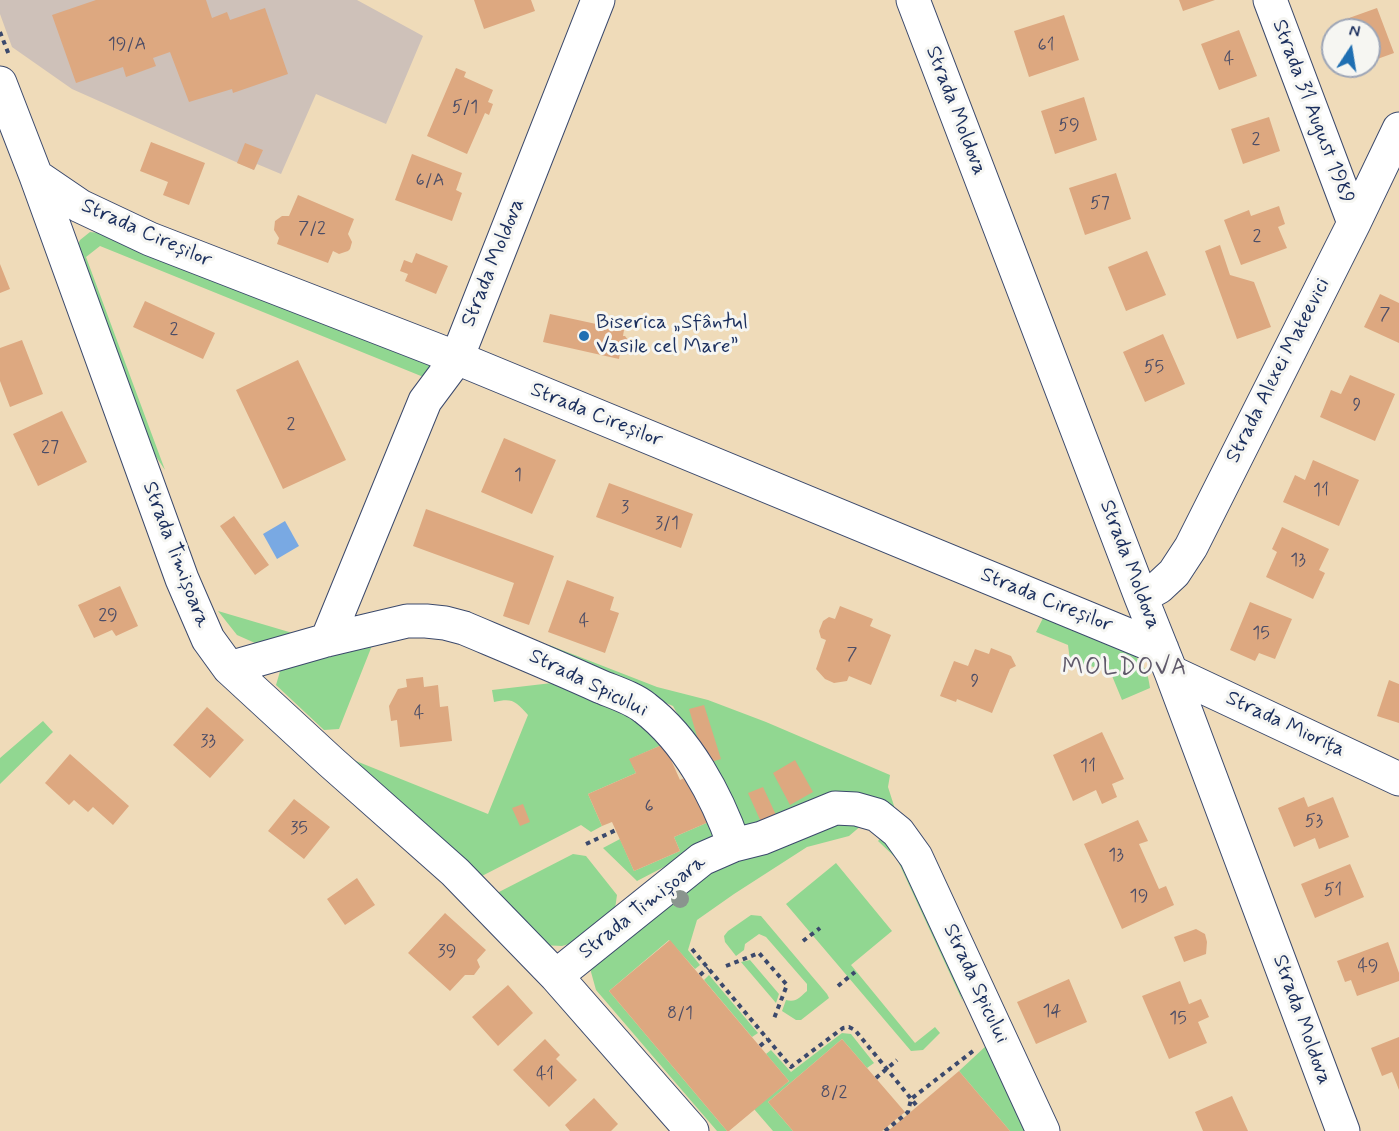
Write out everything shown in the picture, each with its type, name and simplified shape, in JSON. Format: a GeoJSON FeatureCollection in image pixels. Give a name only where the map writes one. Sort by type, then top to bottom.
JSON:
{"type":"FeatureCollection","features":[{"type":"Feature","properties":{"kind":"street","name":"Strada Moldova"},"geometry":{"type":"LineString","coordinates":[[327,640],[425,402],[457,358],[598,0]]}},
{"type":"Feature","properties":{"kind":"street","name":"Strada Moldova"},"geometry":{"type":"LineString","coordinates":[[913,0],[1166,660],[1342,1131]]}},
{"type":"Feature","properties":{"kind":"street","name":"Strada 31 August 1989"},"geometry":{"type":"LineString","coordinates":[[1270,0],[1354,223]]}},
{"type":"Feature","properties":{"kind":"street","name":"Strada Timișoara"},"geometry":{"type":"LineString","coordinates":[[0,83],[182,579],[208,639],[229,668],[455,872],[556,976],[692,1131]]}},
{"type":"Feature","properties":{"kind":"street","name":"Strada Alexei Mateevici"},"geometry":{"type":"LineString","coordinates":[[1141,597],[1159,588],[1174,573],[1191,547],[1399,129]]}},
{"type":"Feature","properties":{"kind":"street","name":"Strada Cireșilor"},"geometry":{"type":"LineString","coordinates":[[36,176],[80,206],[150,239],[457,358],[1166,660]]}},
{"type":"Feature","properties":{"kind":"street","name":"Strada Spicului"},"geometry":{"type":"LineString","coordinates":[[229,668],[327,640],[407,621],[445,623],[464,628],[643,706],[666,725],[697,765],[726,823],[734,845],[762,838],[836,808],[856,809],[877,815],[898,832],[916,857],[1043,1131]]}},
{"type":"Feature","properties":{"kind":"street","name":"Strada Miorița"},"geometry":{"type":"LineString","coordinates":[[1166,660],[1399,779]]}},
{"type":"Feature","properties":{"kind":"street","name":"Strada Timișoara"},"geometry":{"type":"LineString","coordinates":[[556,976],[702,859],[734,845]]}},
{"type":"Feature","properties":{"kind":"path"},"geometry":{"type":"LineString","coordinates":[[586,844],[616,830]]}},
{"type":"Feature","properties":{"kind":"path"},"geometry":{"type":"LineString","coordinates":[[803,942],[820,928]]}},
{"type":"Feature","properties":{"kind":"path"},"geometry":{"type":"LineString","coordinates":[[692,949],[791,1067],[843,1028],[849,1027],[855,1030],[917,1106]]}},
{"type":"Feature","properties":{"kind":"path"},"geometry":{"type":"LineString","coordinates":[[726,966],[759,953],[787,986],[774,1021]]}},
{"type":"Feature","properties":{"kind":"path"},"geometry":{"type":"LineString","coordinates":[[700,975],[708,968]]}},
{"type":"Feature","properties":{"kind":"path"},"geometry":{"type":"LineString","coordinates":[[837,987],[855,972]]}},
{"type":"Feature","properties":{"kind":"path"},"geometry":{"type":"LineString","coordinates":[[885,1131],[908,1112],[911,1099],[985,1041],[999,1036]]}},
{"type":"Feature","properties":{"kind":"path"},"geometry":{"type":"LineString","coordinates":[[760,1046],[768,1039]]}},
{"type":"Feature","properties":{"kind":"path"},"geometry":{"type":"LineString","coordinates":[[876,1078],[897,1060]]}},
{"type":"Feature","properties":{"kind":"shaded area"},"geometry":{"type":"Polygon","coordinates":[[[0,0],[357,0],[423,36],[386,124],[316,94],[281,174],[257,164],[254,170],[72,89],[12,47],[0,14],[0,0]]]}},
{"type":"Feature","properties":{"kind":"green space"},"geometry":{"type":"Polygon","coordinates":[[[90,232],[99,233],[434,367],[428,378],[421,376],[100,246],[86,257],[165,470],[151,449],[76,248],[80,240],[90,232]]]}},
{"type":"Feature","properties":{"kind":"green space"},"geometry":{"type":"Polygon","coordinates":[[[218,611],[306,637],[255,643],[237,635],[218,611]]]}},
{"type":"Feature","properties":{"kind":"green space"},"geometry":{"type":"Polygon","coordinates":[[[1043,618],[1134,655],[1145,670],[1150,688],[1122,700],[1110,671],[1070,661],[1068,645],[1036,632],[1043,618]]]}},
{"type":"Feature","properties":{"kind":"green space"},"geometry":{"type":"Polygon","coordinates":[[[373,643],[339,729],[324,730],[276,685],[281,668],[373,643]]]}},
{"type":"Feature","properties":{"kind":"green space"},"geometry":{"type":"Polygon","coordinates":[[[549,645],[657,687],[708,700],[766,722],[890,775],[888,787],[895,809],[749,833],[705,764],[673,706],[551,655],[549,645]]]}},
{"type":"Feature","properties":{"kind":"green space"},"geometry":{"type":"Polygon","coordinates":[[[569,681],[625,706],[664,744],[630,759],[636,773],[588,794],[602,826],[591,832],[581,825],[480,877],[346,757],[488,814],[528,715],[513,702],[506,700],[494,702],[492,690],[569,681]]]}},
{"type":"Feature","properties":{"kind":"green space"},"geometry":{"type":"Polygon","coordinates":[[[43,721],[53,732],[0,784],[0,758],[43,721]]]}},
{"type":"Feature","properties":{"kind":"green space"},"geometry":{"type":"Polygon","coordinates":[[[841,815],[869,819],[849,836],[807,847],[697,920],[688,950],[700,965],[695,969],[669,940],[609,991],[727,1131],[717,1131],[596,990],[591,972],[592,958],[679,884],[841,815]]]}},
{"type":"Feature","properties":{"kind":"green space"},"geometry":{"type":"Polygon","coordinates":[[[711,821],[714,835],[710,843],[637,881],[603,848],[620,839],[634,871],[680,851],[674,837],[711,821]]]}},
{"type":"Feature","properties":{"kind":"green space"},"geometry":{"type":"Polygon","coordinates":[[[887,831],[941,931],[963,1002],[897,859],[878,841],[887,831]]]}},
{"type":"Feature","properties":{"kind":"green space"},"geometry":{"type":"Polygon","coordinates":[[[573,854],[586,856],[617,895],[615,909],[569,944],[541,945],[500,903],[499,892],[573,854]]]}},
{"type":"Feature","properties":{"kind":"green space"},"geometry":{"type":"Polygon","coordinates":[[[836,863],[892,931],[851,965],[915,1043],[935,1027],[940,1033],[923,1050],[911,1051],[786,904],[836,863]]]}},
{"type":"Feature","properties":{"kind":"green space"},"geometry":{"type":"Polygon","coordinates":[[[751,915],[761,916],[829,998],[801,1020],[796,1020],[782,1011],[786,1000],[795,1000],[807,991],[807,984],[766,937],[759,934],[745,944],[744,950],[736,956],[725,942],[724,936],[728,931],[751,915]]]}},
{"type":"Feature","properties":{"kind":"green space"},"geometry":{"type":"Polygon","coordinates":[[[750,960],[779,994],[776,1003],[741,962],[750,960]]]}},
{"type":"Feature","properties":{"kind":"green space"},"geometry":{"type":"Polygon","coordinates":[[[709,975],[758,1033],[752,1037],[704,980],[709,975]]]}},
{"type":"Feature","properties":{"kind":"green space"},"geometry":{"type":"Polygon","coordinates":[[[842,1033],[851,1034],[874,1063],[867,1068],[842,1039],[768,1102],[793,1131],[773,1131],[754,1109],[789,1081],[766,1054],[771,1050],[791,1072],[842,1033]]]}},
{"type":"Feature","properties":{"kind":"green space"},"geometry":{"type":"Polygon","coordinates":[[[987,1045],[1026,1131],[1010,1131],[959,1071],[987,1045]]]}},
{"type":"Feature","properties":{"kind":"water"},"geometry":{"type":"Polygon","coordinates":[[[285,521],[299,546],[277,559],[263,534],[285,521]]]}},
{"type":"Feature","properties":{"kind":"building"},"geometry":{"type":"Polygon","coordinates":[[[96,0],[206,0],[212,18],[227,12],[230,20],[265,8],[288,74],[233,93],[232,89],[189,102],[170,52],[153,58],[156,66],[126,77],[123,67],[76,83],[52,15],[96,0]]]}},
{"type":"Feature","properties":{"kind":"building"},"geometry":{"type":"Polygon","coordinates":[[[474,0],[531,0],[535,11],[484,29],[474,0]]]}},
{"type":"Feature","properties":{"kind":"building"},"geometry":{"type":"Polygon","coordinates":[[[1179,0],[1215,0],[1183,11],[1179,0]]]}},
{"type":"Feature","properties":{"kind":"building"},"geometry":{"type":"Polygon","coordinates":[[[1377,8],[1381,18],[1349,18],[1377,8]]]}},
{"type":"Feature","properties":{"kind":"building"},"geometry":{"type":"Polygon","coordinates":[[[1064,15],[1079,60],[1029,77],[1014,31],[1064,15]]]}},
{"type":"Feature","properties":{"kind":"building"},"geometry":{"type":"Polygon","coordinates":[[[1381,19],[1394,53],[1381,58],[1381,19]]]}},
{"type":"Feature","properties":{"kind":"building"},"geometry":{"type":"Polygon","coordinates":[[[1239,30],[1257,76],[1219,90],[1201,44],[1239,30]]]}},
{"type":"Feature","properties":{"kind":"building"},"geometry":{"type":"Polygon","coordinates":[[[456,68],[466,72],[464,77],[493,90],[488,102],[493,104],[489,115],[485,113],[467,154],[427,136],[456,68]]]}},
{"type":"Feature","properties":{"kind":"building"},"geometry":{"type":"Polygon","coordinates":[[[1084,97],[1097,140],[1055,154],[1041,111],[1084,97]]]}},
{"type":"Feature","properties":{"kind":"building"},"geometry":{"type":"Polygon","coordinates":[[[1269,117],[1280,151],[1243,164],[1231,129],[1269,117]]]}},
{"type":"Feature","properties":{"kind":"building"},"geometry":{"type":"Polygon","coordinates":[[[151,142],[205,163],[189,205],[163,195],[168,182],[140,171],[151,142]]]}},
{"type":"Feature","properties":{"kind":"building"},"geometry":{"type":"Polygon","coordinates":[[[245,143],[263,150],[254,170],[237,163],[245,143]]]}},
{"type":"Feature","properties":{"kind":"building"},"geometry":{"type":"Polygon","coordinates":[[[412,154],[462,173],[456,190],[462,193],[452,221],[395,200],[412,154]]]}},
{"type":"Feature","properties":{"kind":"building"},"geometry":{"type":"Polygon","coordinates":[[[1116,173],[1131,219],[1085,235],[1069,188],[1116,173]]]}},
{"type":"Feature","properties":{"kind":"building"},"geometry":{"type":"Polygon","coordinates":[[[298,195],[354,219],[348,234],[352,242],[348,251],[339,254],[333,251],[328,263],[277,244],[279,238],[274,230],[275,221],[282,216],[289,216],[298,195]]]}},
{"type":"Feature","properties":{"kind":"building"},"geometry":{"type":"Polygon","coordinates":[[[1279,206],[1285,224],[1278,227],[1287,248],[1241,265],[1224,220],[1249,210],[1251,216],[1279,206]]]}},
{"type":"Feature","properties":{"kind":"building"},"geometry":{"type":"Polygon","coordinates":[[[1220,245],[1230,275],[1254,282],[1271,327],[1237,339],[1205,251],[1220,245]]]}},
{"type":"Feature","properties":{"kind":"building"},"geometry":{"type":"Polygon","coordinates":[[[1147,251],[1166,295],[1126,311],[1108,267],[1147,251]]]}},
{"type":"Feature","properties":{"kind":"building"},"geometry":{"type":"Polygon","coordinates":[[[416,253],[448,266],[436,294],[405,281],[408,274],[400,271],[404,260],[412,263],[416,253]]]}},
{"type":"Feature","properties":{"kind":"building"},"geometry":{"type":"Polygon","coordinates":[[[0,264],[10,289],[0,293],[0,264]]]}},
{"type":"Feature","properties":{"kind":"building"},"geometry":{"type":"Polygon","coordinates":[[[1380,294],[1399,303],[1399,343],[1364,327],[1380,294]]]}},
{"type":"Feature","properties":{"kind":"building"},"geometry":{"type":"Polygon","coordinates":[[[145,301],[215,333],[203,359],[133,327],[145,301]]]}},
{"type":"Feature","properties":{"kind":"building","name":"Biserica „Sfântul Vasile cel Mare”"},"geometry":{"type":"Polygon","coordinates":[[[550,314],[624,330],[623,336],[630,344],[629,349],[620,353],[619,359],[543,342],[550,314]]]}},
{"type":"Feature","properties":{"kind":"building"},"geometry":{"type":"Polygon","coordinates":[[[1163,334],[1185,384],[1145,402],[1123,352],[1163,334]]]}},
{"type":"Feature","properties":{"kind":"building"},"geometry":{"type":"Polygon","coordinates":[[[22,340],[43,394],[10,407],[0,381],[0,348],[22,340]]]}},
{"type":"Feature","properties":{"kind":"building"},"geometry":{"type":"Polygon","coordinates":[[[298,360],[346,460],[283,489],[236,390],[298,360]]]}},
{"type":"Feature","properties":{"kind":"building"},"geometry":{"type":"Polygon","coordinates":[[[1350,375],[1395,394],[1375,441],[1320,417],[1331,390],[1341,394],[1350,375]]]}},
{"type":"Feature","properties":{"kind":"building"},"geometry":{"type":"Polygon","coordinates":[[[62,411],[87,462],[38,486],[13,434],[62,411]]]}},
{"type":"Feature","properties":{"kind":"building"},"geometry":{"type":"Polygon","coordinates":[[[504,438],[556,460],[532,514],[481,492],[504,438]]]}},
{"type":"Feature","properties":{"kind":"building"},"geometry":{"type":"Polygon","coordinates":[[[1313,460],[1359,480],[1339,526],[1283,502],[1295,475],[1305,480],[1313,460]]]}},
{"type":"Feature","properties":{"kind":"building"},"geometry":{"type":"Polygon","coordinates":[[[609,483],[693,514],[681,548],[596,517],[609,483]]]}},
{"type":"Feature","properties":{"kind":"building"},"geometry":{"type":"Polygon","coordinates":[[[426,509],[554,556],[529,625],[503,616],[514,583],[413,546],[426,509]]]}},
{"type":"Feature","properties":{"kind":"building"},"geometry":{"type":"Polygon","coordinates":[[[234,516],[269,565],[255,575],[220,526],[234,516]]]}},
{"type":"Feature","properties":{"kind":"building"},"geometry":{"type":"Polygon","coordinates":[[[1282,527],[1329,549],[1319,570],[1325,573],[1313,599],[1266,577],[1277,552],[1272,549],[1282,527]]]}},
{"type":"Feature","properties":{"kind":"building"},"geometry":{"type":"Polygon","coordinates":[[[567,580],[614,597],[610,610],[619,613],[605,653],[548,632],[567,580]]]}},
{"type":"Feature","properties":{"kind":"building"},"geometry":{"type":"Polygon","coordinates":[[[120,586],[138,626],[116,636],[112,630],[94,638],[78,605],[120,586]]]}},
{"type":"Feature","properties":{"kind":"building"},"geometry":{"type":"Polygon","coordinates":[[[1250,602],[1292,619],[1275,659],[1259,653],[1255,661],[1230,650],[1250,602]]]}},
{"type":"Feature","properties":{"kind":"building"},"geometry":{"type":"Polygon","coordinates":[[[840,606],[873,619],[870,626],[891,635],[871,685],[849,676],[847,681],[834,683],[825,679],[816,669],[826,640],[821,638],[819,631],[823,621],[829,617],[835,619],[840,606]]]}},
{"type":"Feature","properties":{"kind":"building"},"geometry":{"type":"Polygon","coordinates":[[[991,648],[1011,656],[1016,666],[1010,669],[992,713],[957,699],[956,702],[940,696],[954,661],[968,666],[975,649],[989,654],[991,648]]]}},
{"type":"Feature","properties":{"kind":"building"},"geometry":{"type":"Polygon","coordinates":[[[423,677],[424,687],[438,685],[440,707],[448,706],[452,741],[400,747],[397,720],[391,721],[389,706],[398,689],[407,687],[406,679],[423,677]]]}},
{"type":"Feature","properties":{"kind":"building"},"geometry":{"type":"Polygon","coordinates":[[[1389,680],[1399,684],[1399,723],[1377,716],[1389,680]]]}},
{"type":"Feature","properties":{"kind":"building"},"geometry":{"type":"Polygon","coordinates":[[[704,705],[721,759],[705,764],[689,709],[704,705]]]}},
{"type":"Feature","properties":{"kind":"building"},"geometry":{"type":"Polygon","coordinates":[[[207,707],[244,740],[210,778],[173,745],[207,707]]]}},
{"type":"Feature","properties":{"kind":"building"},"geometry":{"type":"Polygon","coordinates":[[[1102,732],[1124,779],[1112,784],[1117,797],[1102,804],[1096,790],[1073,801],[1053,755],[1102,732]]]}},
{"type":"Feature","properties":{"kind":"building"},"geometry":{"type":"Polygon","coordinates":[[[664,744],[680,780],[691,775],[711,821],[674,837],[680,851],[634,871],[612,822],[602,826],[588,794],[636,773],[629,759],[664,744]]]}},
{"type":"Feature","properties":{"kind":"building"},"geometry":{"type":"Polygon","coordinates":[[[70,754],[129,806],[113,825],[93,807],[88,812],[74,800],[69,805],[45,783],[70,754]]]}},
{"type":"Feature","properties":{"kind":"building"},"geometry":{"type":"Polygon","coordinates":[[[795,760],[813,792],[790,805],[773,773],[795,760]]]}},
{"type":"Feature","properties":{"kind":"building"},"geometry":{"type":"Polygon","coordinates":[[[763,787],[776,815],[761,822],[748,793],[763,787]]]}},
{"type":"Feature","properties":{"kind":"building"},"geometry":{"type":"Polygon","coordinates":[[[1304,797],[1308,807],[1333,797],[1349,837],[1319,849],[1315,838],[1294,847],[1278,808],[1304,797]]]}},
{"type":"Feature","properties":{"kind":"building"},"geometry":{"type":"Polygon","coordinates":[[[294,799],[330,827],[304,859],[268,831],[294,799]]]}},
{"type":"Feature","properties":{"kind":"building"},"geometry":{"type":"Polygon","coordinates":[[[523,804],[530,822],[520,826],[512,808],[523,804]]]}},
{"type":"Feature","properties":{"kind":"building"},"geometry":{"type":"Polygon","coordinates":[[[1138,820],[1148,841],[1139,844],[1159,889],[1166,886],[1174,905],[1122,929],[1084,844],[1138,820]]]}},
{"type":"Feature","properties":{"kind":"building"},"geometry":{"type":"Polygon","coordinates":[[[1350,864],[1364,897],[1315,918],[1301,884],[1350,864]]]}},
{"type":"Feature","properties":{"kind":"building"},"geometry":{"type":"Polygon","coordinates":[[[357,878],[375,905],[345,925],[327,899],[357,878]]]}},
{"type":"Feature","properties":{"kind":"building"},"geometry":{"type":"Polygon","coordinates":[[[445,913],[486,950],[477,960],[480,967],[474,975],[465,975],[450,991],[408,953],[445,913]]]}},
{"type":"Feature","properties":{"kind":"building"},"geometry":{"type":"Polygon","coordinates":[[[1196,929],[1205,934],[1206,954],[1184,962],[1174,937],[1196,929]]]}},
{"type":"Feature","properties":{"kind":"building"},"geometry":{"type":"Polygon","coordinates":[[[670,940],[789,1081],[729,1131],[609,991],[670,940]]]}},
{"type":"Feature","properties":{"kind":"building"},"geometry":{"type":"Polygon","coordinates":[[[1388,942],[1399,973],[1399,981],[1357,996],[1351,980],[1345,982],[1337,961],[1388,942]]]}},
{"type":"Feature","properties":{"kind":"building"},"geometry":{"type":"Polygon","coordinates":[[[1069,979],[1087,1022],[1036,1044],[1017,1002],[1069,979]]]}},
{"type":"Feature","properties":{"kind":"building"},"geometry":{"type":"Polygon","coordinates":[[[1180,981],[1189,1004],[1201,999],[1209,1017],[1198,1022],[1207,1043],[1169,1059],[1142,996],[1180,981]]]}},
{"type":"Feature","properties":{"kind":"building"},"geometry":{"type":"Polygon","coordinates":[[[508,985],[533,1013],[498,1046],[472,1017],[508,985]]]}},
{"type":"Feature","properties":{"kind":"building"},"geometry":{"type":"Polygon","coordinates":[[[1399,1037],[1399,1090],[1392,1072],[1382,1076],[1371,1048],[1399,1037]]]}},
{"type":"Feature","properties":{"kind":"building"},"geometry":{"type":"Polygon","coordinates":[[[545,1039],[560,1055],[556,1059],[577,1080],[549,1107],[513,1070],[545,1039]]]}},
{"type":"Feature","properties":{"kind":"building"},"geometry":{"type":"Polygon","coordinates":[[[842,1039],[905,1112],[882,1131],[793,1131],[768,1102],[842,1039]]]}},
{"type":"Feature","properties":{"kind":"building"},"geometry":{"type":"Polygon","coordinates":[[[959,1071],[1010,1131],[888,1131],[907,1115],[959,1071]]]}},
{"type":"Feature","properties":{"kind":"building"},"geometry":{"type":"Polygon","coordinates":[[[1232,1096],[1248,1131],[1203,1131],[1195,1112],[1232,1096]]]}},
{"type":"Feature","properties":{"kind":"building"},"geometry":{"type":"Polygon","coordinates":[[[594,1098],[618,1124],[611,1131],[570,1131],[565,1125],[594,1098]]]}},
{"type":"Feature","properties":{"kind":"place","name":"Biserica „Sfântul Vasile cel Mare”"},"geometry":{"type":"Point","coordinates":[584,336]}},
{"type":"Feature","properties":{"kind":"district","name":"MOLDOVA"},"geometry":{"type":"Point","coordinates":[1125,669]}}]}
